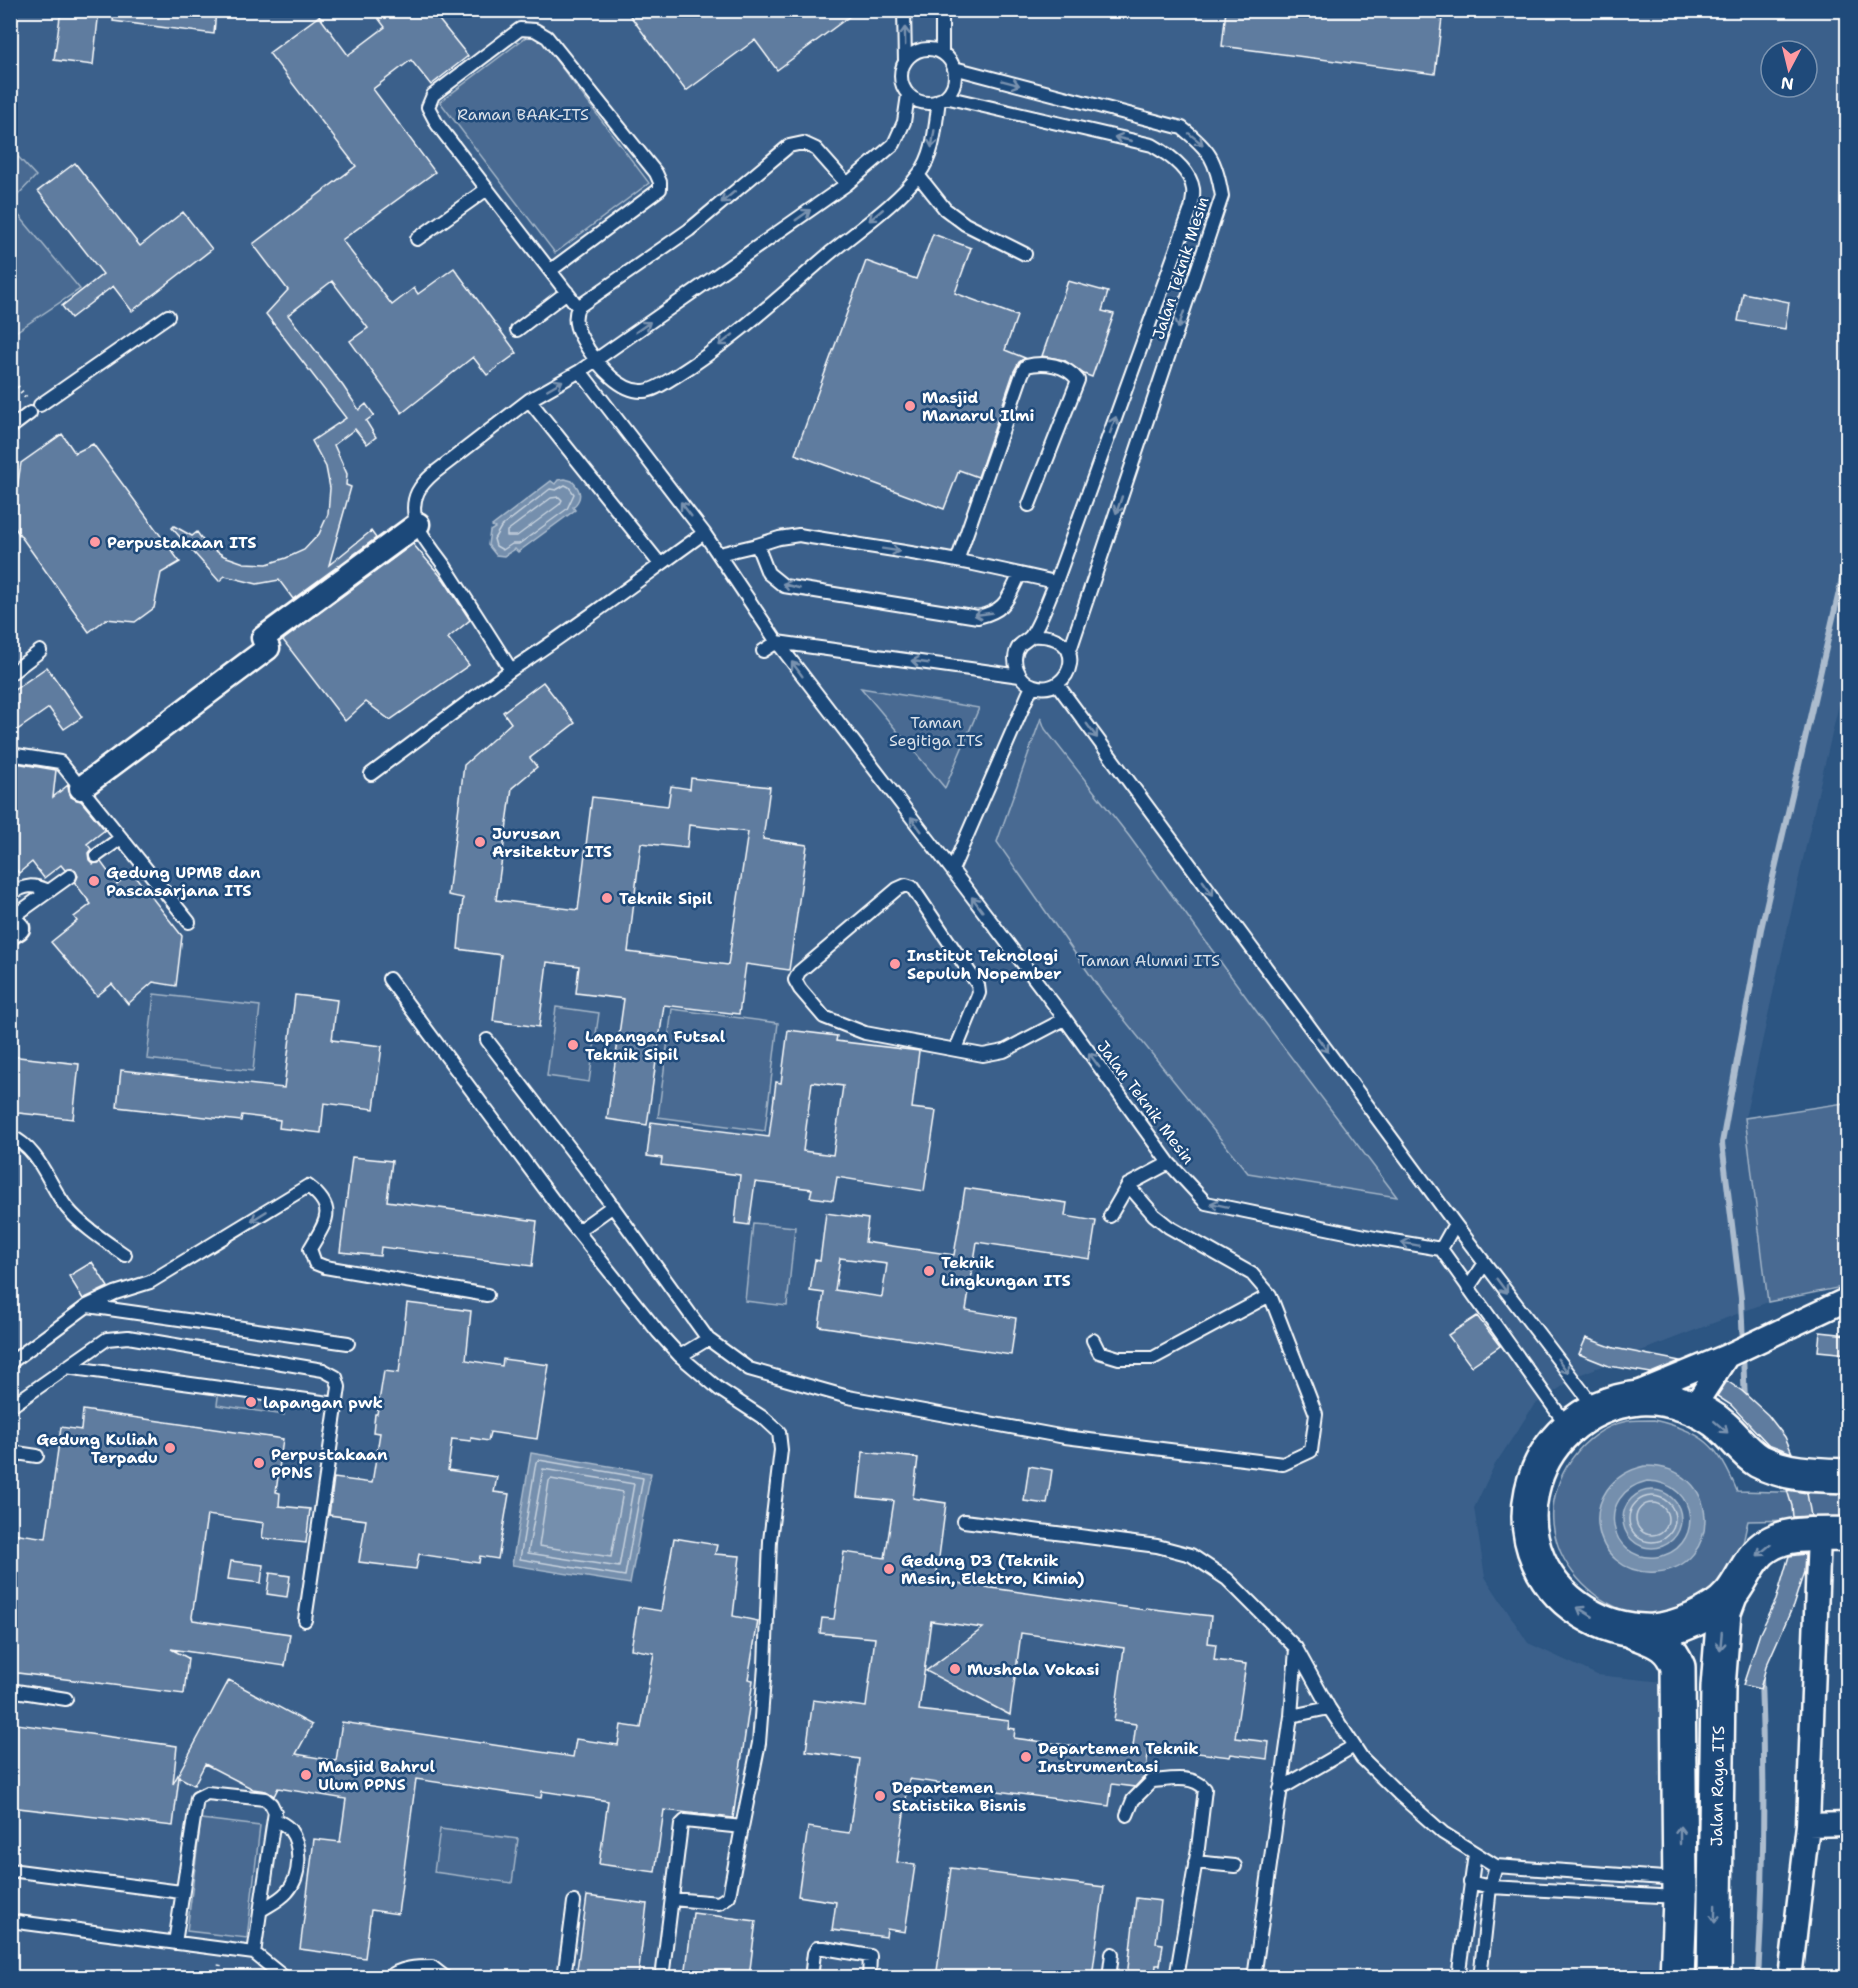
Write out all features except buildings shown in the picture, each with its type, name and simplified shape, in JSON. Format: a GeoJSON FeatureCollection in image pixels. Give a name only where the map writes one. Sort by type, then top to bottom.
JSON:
{"type":"FeatureCollection","features":[{"type":"Feature","properties":{"kind":"main road"},"geometry":{"type":"LineString","coordinates":[[1677,1977],[1680,1888],[1678,1667],[1674,1654],[1665,1645],[1627,1629],[1603,1623],[1579,1610],[1556,1589],[1540,1564],[1530,1527],[1530,1496],[1539,1466],[1554,1442],[1568,1427],[1608,1405],[1642,1398],[1663,1400],[1693,1408],[1723,1427],[1743,1450],[1760,1461],[1781,1469],[1806,1475],[1848,1476]]}},
{"type":"Feature","properties":{"kind":"main road"},"geometry":{"type":"LineString","coordinates":[[1627,1629],[1653,1631],[1685,1624],[1718,1606],[1730,1596],[1756,1555],[1766,1545],[1785,1537],[1833,1535]]}},
{"type":"Feature","properties":{"kind":"main road","name":"Jalan Raya ITS"},"geometry":{"type":"LineString","coordinates":[[1714,1977],[1719,1687],[1724,1612],[1730,1596]]}},
{"type":"Feature","properties":{"kind":"street"},"geometry":{"type":"LineString","coordinates":[[81,788],[268,648],[263,638],[418,524]]}},
{"type":"Feature","properties":{"kind":"street"},"geometry":{"type":"LineString","coordinates":[[10,919],[18,928],[10,933]]}},
{"type":"Feature","properties":{"kind":"street"},"geometry":{"type":"LineString","coordinates":[[1608,1405],[1729,1355],[1848,1299]]}},
{"type":"Feature","properties":{"kind":"street"},"geometry":{"type":"LineString","coordinates":[[1693,1408],[1729,1355]]}},
{"type":"Feature","properties":{"kind":"street"},"geometry":{"type":"LineString","coordinates":[[1790,1977],[1808,1825],[1833,1535]]}},
{"type":"Feature","properties":{"kind":"street"},"geometry":{"type":"LineString","coordinates":[[1808,1825],[1848,1824]]}},
{"type":"Feature","properties":{"kind":"lane"},"geometry":{"type":"LineString","coordinates":[[511,670],[418,524],[415,518],[415,496],[424,482],[529,400],[580,371],[847,183],[894,144],[904,122],[909,95],[902,84],[901,73],[905,62],[904,10]]}},
{"type":"Feature","properties":{"kind":"lane"},"geometry":{"type":"LineString","coordinates":[[942,10],[942,53]]}},
{"type":"Feature","properties":{"kind":"lane"},"geometry":{"type":"LineString","coordinates":[[551,270],[660,189],[660,182],[656,173],[547,37],[535,30],[520,29],[433,95],[428,107],[437,124],[578,307]]}},
{"type":"Feature","properties":{"kind":"lane"},"geometry":{"type":"LineString","coordinates":[[847,183],[816,149],[803,143],[789,146],[689,230],[578,307],[575,322],[595,360],[620,384],[631,391],[646,392],[665,382],[699,361],[742,328],[892,201],[918,175],[931,153],[942,98],[952,88],[955,78],[954,68],[942,53],[929,49],[915,52],[905,62]]}},
{"type":"Feature","properties":{"kind":"lane","name":"Jalan Teknik Mesin"},"geometry":{"type":"LineString","coordinates":[[954,68],[1182,128],[1204,145],[1218,172],[1222,196],[1069,653]]}},
{"type":"Feature","properties":{"kind":"lane","name":"Jalan Teknik Mesin"},"geometry":{"type":"LineString","coordinates":[[909,95],[918,101],[929,103],[942,98],[1152,145],[1171,155],[1184,171],[1193,189],[1191,209],[1056,582],[1031,636]]}},
{"type":"Feature","properties":{"kind":"lane"},"geometry":{"type":"LineString","coordinates":[[918,175],[945,209],[965,224],[1025,254]]}},
{"type":"Feature","properties":{"kind":"lane"},"geometry":{"type":"LineString","coordinates":[[417,239],[488,189]]}},
{"type":"Feature","properties":{"kind":"lane"},"geometry":{"type":"LineString","coordinates":[[517,330],[567,292]]}},
{"type":"Feature","properties":{"kind":"lane"},"geometry":{"type":"LineString","coordinates":[[10,428],[33,406],[168,316]]}},
{"type":"Feature","properties":{"kind":"lane"},"geometry":{"type":"LineString","coordinates":[[957,561],[1022,374],[1026,366],[1038,363],[1057,366],[1073,374],[1078,380],[1029,505]]}},
{"type":"Feature","properties":{"kind":"lane","name":"Jalan Teknik Mesin"},"geometry":{"type":"LineString","coordinates":[[580,371],[704,533],[777,642],[1065,1019],[1168,1163],[1206,1203],[1375,1238],[1441,1249]]}},
{"type":"Feature","properties":{"kind":"lane"},"geometry":{"type":"LineString","coordinates":[[529,400],[660,564]]}},
{"type":"Feature","properties":{"kind":"lane"},"geometry":{"type":"LineString","coordinates":[[371,774],[511,670],[704,533]]}},
{"type":"Feature","properties":{"kind":"lane"},"geometry":{"type":"LineString","coordinates":[[719,554],[799,535],[957,561],[1056,582]]}},
{"type":"Feature","properties":{"kind":"lane"},"geometry":{"type":"LineString","coordinates":[[757,545],[768,573],[784,586],[978,616],[995,613],[1006,602],[1020,574]]}},
{"type":"Feature","properties":{"kind":"lane"},"geometry":{"type":"LineString","coordinates":[[1045,635],[1064,643],[1069,653],[1070,665],[1066,676],[1057,684],[1045,688],[1032,686],[1020,676],[1016,666],[1016,656],[1020,646],[1031,636],[1045,635]]}},
{"type":"Feature","properties":{"kind":"lane"},"geometry":{"type":"LineString","coordinates":[[763,651],[777,642],[1020,676]]}},
{"type":"Feature","properties":{"kind":"lane"},"geometry":{"type":"LineString","coordinates":[[10,674],[40,651]]}},
{"type":"Feature","properties":{"kind":"lane"},"geometry":{"type":"LineString","coordinates":[[1057,684],[1455,1224],[1485,1263],[1608,1405]]}},
{"type":"Feature","properties":{"kind":"lane"},"geometry":{"type":"LineString","coordinates":[[952,870],[1032,686]]}},
{"type":"Feature","properties":{"kind":"lane"},"geometry":{"type":"LineString","coordinates":[[10,754],[60,762],[189,922]]}},
{"type":"Feature","properties":{"kind":"lane"},"geometry":{"type":"LineString","coordinates":[[96,856],[121,838]]}},
{"type":"Feature","properties":{"kind":"lane"},"geometry":{"type":"LineString","coordinates":[[10,919],[69,876]]}},
{"type":"Feature","properties":{"kind":"lane"},"geometry":{"type":"LineString","coordinates":[[10,893],[24,886],[35,885],[49,891]]}},
{"type":"Feature","properties":{"kind":"lane"},"geometry":{"type":"LineString","coordinates":[[956,1049],[979,993],[978,985],[912,887],[906,885],[897,889],[800,972],[795,980],[824,1017],[865,1033],[983,1055],[1004,1051],[1065,1019]]}},
{"type":"Feature","properties":{"kind":"lane"},"geometry":{"type":"LineString","coordinates":[[388,979],[578,1231],[658,1332],[681,1356],[719,1389],[765,1419],[779,1432],[781,1450],[770,1541],[765,1666],[759,1743],[729,1896],[719,1903],[672,1899]]}},
{"type":"Feature","properties":{"kind":"lane"},"geometry":{"type":"LineString","coordinates":[[487,1041],[613,1206],[708,1339],[749,1369],[848,1397],[1065,1437],[1283,1464],[1311,1451],[1316,1414],[1270,1295],[1252,1274],[1169,1227],[1154,1215],[1128,1185]]}},
{"type":"Feature","properties":{"kind":"lane"},"geometry":{"type":"LineString","coordinates":[[10,1136],[17,1139],[32,1153],[67,1208],[124,1255]]}},
{"type":"Feature","properties":{"kind":"lane"},"geometry":{"type":"LineString","coordinates":[[1110,1216],[1128,1185],[1168,1163]]}},
{"type":"Feature","properties":{"kind":"lane"},"geometry":{"type":"LineString","coordinates":[[10,1363],[87,1306],[115,1293],[150,1282],[309,1185],[322,1196],[328,1210],[323,1226],[310,1249],[315,1263],[325,1267],[488,1295]]}},
{"type":"Feature","properties":{"kind":"lane"},"geometry":{"type":"LineString","coordinates":[[578,1231],[613,1206]]}},
{"type":"Feature","properties":{"kind":"lane"},"geometry":{"type":"LineString","coordinates":[[1455,1224],[1441,1249],[1568,1427]]}},
{"type":"Feature","properties":{"kind":"lane"},"geometry":{"type":"LineString","coordinates":[[1468,1288],[1485,1263]]}},
{"type":"Feature","properties":{"kind":"lane"},"geometry":{"type":"LineString","coordinates":[[1093,1340],[1099,1352],[1119,1358],[1153,1358],[1270,1295]]}},
{"type":"Feature","properties":{"kind":"lane"},"geometry":{"type":"LineString","coordinates":[[87,1306],[348,1343]]}},
{"type":"Feature","properties":{"kind":"lane"},"geometry":{"type":"LineString","coordinates":[[10,1407],[107,1339],[128,1337],[323,1370],[336,1377],[339,1387],[337,1404],[305,1620]]}},
{"type":"Feature","properties":{"kind":"lane"},"geometry":{"type":"LineString","coordinates":[[681,1356],[708,1339]]}},
{"type":"Feature","properties":{"kind":"lane"},"geometry":{"type":"LineString","coordinates":[[66,1367],[337,1404]]}},
{"type":"Feature","properties":{"kind":"lane"},"geometry":{"type":"LineString","coordinates":[[10,1452],[37,1456]]}},
{"type":"Feature","properties":{"kind":"lane"},"geometry":{"type":"LineString","coordinates":[[964,1521],[1157,1546],[1191,1555],[1227,1579],[1296,1648],[1329,1708],[1362,1758],[1443,1833],[1496,1866],[1680,1888]]}},
{"type":"Feature","properties":{"kind":"lane"},"geometry":{"type":"LineString","coordinates":[[1254,1977],[1292,1716],[1296,1648]]}},
{"type":"Feature","properties":{"kind":"lane"},"geometry":{"type":"LineString","coordinates":[[10,1690],[66,1699]]}},
{"type":"Feature","properties":{"kind":"lane"},"geometry":{"type":"LineString","coordinates":[[1292,1716],[1329,1708]]}},
{"type":"Feature","properties":{"kind":"lane"},"geometry":{"type":"LineString","coordinates":[[1280,1789],[1354,1746]]}},
{"type":"Feature","properties":{"kind":"lane"},"geometry":{"type":"LineString","coordinates":[[1127,1815],[1133,1800],[1152,1781],[1191,1780],[1202,1784],[1205,1789],[1196,1862],[1176,1977]]}},
{"type":"Feature","properties":{"kind":"lane"},"geometry":{"type":"LineString","coordinates":[[175,1943],[195,1801],[198,1796],[207,1793],[265,1799],[275,1812],[254,1953]]}},
{"type":"Feature","properties":{"kind":"lane"},"geometry":{"type":"LineString","coordinates":[[260,1911],[287,1893],[296,1880],[298,1857],[295,1842],[289,1828],[274,1819]]}},
{"type":"Feature","properties":{"kind":"lane"},"geometry":{"type":"LineString","coordinates":[[662,1977],[681,1825],[685,1821],[742,1827]]}},
{"type":"Feature","properties":{"kind":"lane"},"geometry":{"type":"LineString","coordinates":[[1458,1977],[1475,1854]]}},
{"type":"Feature","properties":{"kind":"lane"},"geometry":{"type":"LineString","coordinates":[[1196,1862],[1235,1866]]}},
{"type":"Feature","properties":{"kind":"lane"},"geometry":{"type":"LineString","coordinates":[[1480,1977],[1490,1887],[1496,1866]]}},
{"type":"Feature","properties":{"kind":"lane"},"geometry":{"type":"LineString","coordinates":[[10,1870],[181,1892]]}},
{"type":"Feature","properties":{"kind":"lane"},"geometry":{"type":"LineString","coordinates":[[1470,1881],[1490,1887],[1680,1888]]}},
{"type":"Feature","properties":{"kind":"lane"},"geometry":{"type":"LineString","coordinates":[[564,1977],[574,1902]]}},
{"type":"Feature","properties":{"kind":"lane"},"geometry":{"type":"LineString","coordinates":[[10,1921],[254,1953],[285,1977]]}},
{"type":"Feature","properties":{"kind":"lane"},"geometry":{"type":"LineString","coordinates":[[811,1977],[814,1953],[817,1948],[824,1948],[870,1956],[869,1977]]}},
{"type":"Feature","properties":{"kind":"lane"},"geometry":{"type":"LineString","coordinates":[[1109,1977],[1112,1954]]}},
{"type":"Feature","properties":{"kind":"lane"},"geometry":{"type":"LineString","coordinates":[[388,1977],[403,1970],[432,1967],[446,1977]]}},
{"type":"Feature","properties":{"kind":"path"},"geometry":{"type":"LineString","coordinates":[[10,377],[33,406]]}},
{"type":"Feature","properties":{"kind":"shaded area","name":"Institut Teknologi Sepuluh Nopember"},"geometry":{"type":"Polygon","coordinates":[[[11,11],[1847,11],[1847,670],[1745,1118],[1768,1302],[1581,1374],[1534,1405],[1494,1466],[1474,1508],[1485,1577],[1528,1643],[1597,1675],[1663,1682],[1658,1977],[11,1978],[11,11]]]}},
{"type":"Feature","properties":{"kind":"green space","name":"Raman BAAK-ITS"},"geometry":{"type":"Polygon","coordinates":[[[534,31],[649,183],[555,253],[440,102],[534,31]]]}},
{"type":"Feature","properties":{"kind":"green space"},"geometry":{"type":"Polygon","coordinates":[[[10,148],[36,176],[11,202],[10,202],[10,148]]]}},
{"type":"Feature","properties":{"kind":"green space"},"geometry":{"type":"Polygon","coordinates":[[[11,206],[80,289],[10,335],[11,206]]]}},
{"type":"Feature","properties":{"kind":"green space","name":"Taman Segitiga ITS"},"geometry":{"type":"Polygon","coordinates":[[[861,688],[979,708],[945,788],[861,688]]]}},
{"type":"Feature","properties":{"kind":"green space","name":"Taman Alumni ITS"},"geometry":{"type":"Polygon","coordinates":[[[1041,718],[1045,729],[1129,836],[1257,1012],[1397,1197],[1248,1173],[1102,992],[997,842],[1041,718]]]}},
{"type":"Feature","properties":{"kind":"green space"},"geometry":{"type":"Polygon","coordinates":[[[154,994],[260,1006],[253,1071],[147,1059],[154,994]]]}},
{"type":"Feature","properties":{"kind":"green space","name":"Lapangan Futsal Teknik Sipil"},"geometry":{"type":"Polygon","coordinates":[[[556,1007],[599,1013],[589,1082],[547,1076],[556,1007]]]}},
{"type":"Feature","properties":{"kind":"green space"},"geometry":{"type":"Polygon","coordinates":[[[672,1009],[778,1023],[765,1131],[658,1117],[672,1009]]]}},
{"type":"Feature","properties":{"kind":"green space"},"geometry":{"type":"Polygon","coordinates":[[[1844,1103],[1848,1153],[1847,1286],[1768,1302],[1745,1118],[1844,1103]]]}},
{"type":"Feature","properties":{"kind":"green space"},"geometry":{"type":"Polygon","coordinates":[[[753,1223],[795,1227],[787,1306],[745,1301],[753,1223]]]}},
{"type":"Feature","properties":{"kind":"green space","name":"lapangan pwk"},"geometry":{"type":"Polygon","coordinates":[[[219,1389],[284,1398],[284,1415],[217,1405],[219,1389]]]}},
{"type":"Feature","properties":{"kind":"green space"},"geometry":{"type":"Polygon","coordinates":[[[1654,1420],[1685,1430],[1707,1443],[1723,1462],[1737,1491],[1847,1494],[1847,1519],[1748,1521],[1741,1549],[1733,1567],[1716,1588],[1696,1604],[1667,1612],[1641,1614],[1629,1612],[1601,1599],[1578,1579],[1561,1553],[1553,1523],[1553,1506],[1557,1490],[1572,1459],[1596,1435],[1611,1426],[1627,1421],[1654,1420]]]}},
{"type":"Feature","properties":{"kind":"green space"},"geometry":{"type":"Polygon","coordinates":[[[201,1819],[260,1826],[247,1938],[187,1931],[201,1819]]]}},
{"type":"Feature","properties":{"kind":"green space"},"geometry":{"type":"Polygon","coordinates":[[[440,1829],[518,1839],[512,1883],[434,1872],[440,1829]]]}},
{"type":"Feature","properties":{"kind":"water"},"geometry":{"type":"Polygon","coordinates":[[[558,480],[572,481],[579,491],[578,500],[573,507],[575,510],[518,552],[515,549],[504,556],[496,555],[488,545],[490,531],[495,528],[492,526],[551,481],[555,484],[558,480]]]}},
{"type":"Feature","properties":{"kind":"water"},"geometry":{"type":"Polygon","coordinates":[[[531,1453],[651,1473],[630,1584],[512,1565],[531,1453]]]}},
{"type":"Feature","properties":{"kind":"water"},"geometry":{"type":"Polygon","coordinates":[[[1645,1466],[1671,1470],[1689,1482],[1700,1498],[1705,1517],[1703,1536],[1694,1554],[1678,1566],[1656,1572],[1633,1570],[1616,1560],[1604,1545],[1598,1527],[1599,1508],[1607,1490],[1622,1475],[1645,1466]],[[1647,1481],[1630,1488],[1619,1499],[1614,1512],[1614,1526],[1619,1539],[1627,1549],[1640,1556],[1656,1557],[1671,1552],[1682,1543],[1688,1531],[1690,1517],[1686,1504],[1678,1492],[1665,1484],[1647,1481]]]}},
{"type":"Feature","properties":{"kind":"water"},"geometry":{"type":"Polygon","coordinates":[[[1652,1490],[1663,1492],[1673,1498],[1679,1508],[1681,1519],[1679,1530],[1673,1540],[1663,1546],[1652,1548],[1641,1546],[1631,1540],[1625,1530],[1623,1519],[1625,1508],[1631,1498],[1641,1492],[1652,1490]]]}},
{"type":"Feature","properties":{"kind":"waterway"},"geometry":{"type":"LineString","coordinates":[[1743,1345],[1741,1298],[1722,1143],[1761,929],[1848,553]]}},
{"type":"Feature","properties":{"kind":"waterway"},"geometry":{"type":"LineString","coordinates":[[1743,1355],[1745,1402]]}},
{"type":"Feature","properties":{"kind":"waterway"},"geometry":{"type":"LineString","coordinates":[[1758,1978],[1763,1828],[1761,1678]]}},
{"type":"Feature","properties":{"kind":"place","name":"Masjid Manarul Ilmi"},"geometry":{"type":"Point","coordinates":[910,406]}},
{"type":"Feature","properties":{"kind":"place","name":"Perpustakaan ITS"},"geometry":{"type":"Point","coordinates":[95,542]}},
{"type":"Feature","properties":{"kind":"place","name":"Jurusan Arsitektur ITS"},"geometry":{"type":"Point","coordinates":[480,842]}},
{"type":"Feature","properties":{"kind":"place","name":"Gedung UPMB dan Pascasarjana ITS"},"geometry":{"type":"Point","coordinates":[94,881]}},
{"type":"Feature","properties":{"kind":"place","name":"Teknik Sipil"},"geometry":{"type":"Point","coordinates":[607,898]}},
{"type":"Feature","properties":{"kind":"place","name":"Institut Teknologi Sepuluh Nopember"},"geometry":{"type":"Point","coordinates":[895,964]}},
{"type":"Feature","properties":{"kind":"place","name":"Lapangan Futsal Teknik Sipil"},"geometry":{"type":"Point","coordinates":[573,1045]}},
{"type":"Feature","properties":{"kind":"place","name":"Teknik Lingkungan ITS"},"geometry":{"type":"Point","coordinates":[929,1271]}},
{"type":"Feature","properties":{"kind":"place","name":"lapangan pwk"},"geometry":{"type":"Point","coordinates":[251,1402]}},
{"type":"Feature","properties":{"kind":"place","name":"Gedung Kuliah Terpadu"},"geometry":{"type":"Point","coordinates":[170,1448]}},
{"type":"Feature","properties":{"kind":"place","name":"Perpustakaan PPNS"},"geometry":{"type":"Point","coordinates":[259,1463]}},
{"type":"Feature","properties":{"kind":"place","name":"Gedung D3 (Teknik Mesin, Elektro, Kimia)"},"geometry":{"type":"Point","coordinates":[889,1569]}},
{"type":"Feature","properties":{"kind":"place","name":"Mushola Vokasi"},"geometry":{"type":"Point","coordinates":[955,1669]}},
{"type":"Feature","properties":{"kind":"place","name":"Departemen Teknik Instrumentasi"},"geometry":{"type":"Point","coordinates":[1026,1757]}},
{"type":"Feature","properties":{"kind":"place","name":"Masjid Bahrul Ulum PPNS"},"geometry":{"type":"Point","coordinates":[306,1775]}},
{"type":"Feature","properties":{"kind":"place","name":"Departemen Statistika Bisnis"},"geometry":{"type":"Point","coordinates":[880,1796]}}]}
